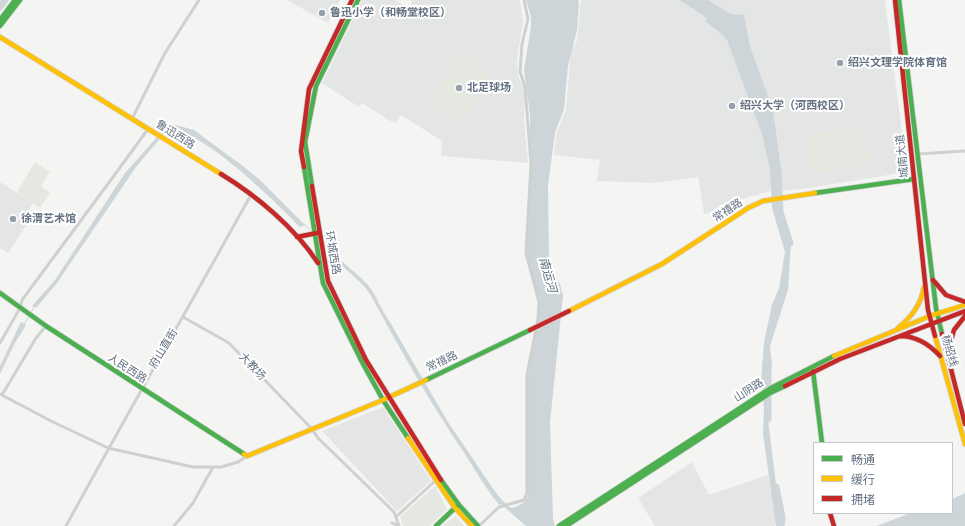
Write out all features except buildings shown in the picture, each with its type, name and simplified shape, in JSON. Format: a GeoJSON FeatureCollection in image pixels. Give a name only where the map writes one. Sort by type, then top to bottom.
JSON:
{"type":"FeatureCollection","features":[{"type":"Feature","properties":{"kind":"main road"},"geometry":{"type":"LineString","coordinates":[[0,20],[16,0]]}},
{"type":"Feature","properties":{"kind":"main road"},"geometry":{"type":"LineString","coordinates":[[0,26],[20,0]]}},
{"type":"Feature","properties":{"kind":"main road","name":"环城西路"},"geometry":{"type":"LineString","coordinates":[[316,226],[301,151],[309,89],[352,0]]}},
{"type":"Feature","properties":{"kind":"main road","name":"环城西路"},"geometry":{"type":"LineString","coordinates":[[358,0],[316,86],[305,142],[323,283],[362,362],[436,480],[472,526]]}},
{"type":"Feature","properties":{"kind":"main road","name":"城南大道"},"geometry":{"type":"LineString","coordinates":[[894,0],[926,278],[928,310]]}},
{"type":"Feature","properties":{"kind":"main road","name":"城南大道"},"geometry":{"type":"LineString","coordinates":[[899,0],[936,308]]}},
{"type":"Feature","properties":{"kind":"main road","name":"鲁迅西路"},"geometry":{"type":"LineString","coordinates":[[0,37],[252,194],[313,253],[321,270]]}},
{"type":"Feature","properties":{"kind":"main road","name":"常禧路"},"geometry":{"type":"LineString","coordinates":[[247,456],[423,381],[569,311],[662,264],[748,208],[769,199],[824,193],[914,178]]}},
{"type":"Feature","properties":{"kind":"main road"},"geometry":{"type":"LineString","coordinates":[[297,237],[317,233]]}},
{"type":"Feature","properties":{"kind":"main road","name":"环城西路"},"geometry":{"type":"LineString","coordinates":[[317,233],[328,281],[385,398],[457,506],[479,526]]}},
{"type":"Feature","properties":{"kind":"main road"},"geometry":{"type":"LineString","coordinates":[[894,334],[918,307],[924,290],[926,278]]}},
{"type":"Feature","properties":{"kind":"main road"},"geometry":{"type":"LineString","coordinates":[[932,280],[948,297],[965,304]]}},
{"type":"Feature","properties":{"kind":"main road","name":"人民西路"},"geometry":{"type":"LineString","coordinates":[[0,293],[35,319],[247,456]]}},
{"type":"Feature","properties":{"kind":"main road","name":"山阴路"},"geometry":{"type":"LineString","coordinates":[[566,526],[768,392],[930,316],[965,304]]}},
{"type":"Feature","properties":{"kind":"main road","name":"杨绍线"},"geometry":{"type":"LineString","coordinates":[[936,308],[965,424]]}},
{"type":"Feature","properties":{"kind":"main road","name":"杨绍线"},"geometry":{"type":"LineString","coordinates":[[928,310],[965,444]]}},
{"type":"Feature","properties":{"kind":"main road","name":"山阴路"},"geometry":{"type":"LineString","coordinates":[[559,526],[768,392],[828,359],[894,334],[965,311]]}},
{"type":"Feature","properties":{"kind":"main road"},"geometry":{"type":"LineString","coordinates":[[948,356],[950,337],[965,316]]}},
{"type":"Feature","properties":{"kind":"main road"},"geometry":{"type":"LineString","coordinates":[[894,334],[917,338],[934,350],[941,358]]}},
{"type":"Feature","properties":{"kind":"main road"},"geometry":{"type":"LineString","coordinates":[[813,371],[822,442]]}},
{"type":"Feature","properties":{"kind":"main road"},"geometry":{"type":"LineString","coordinates":[[436,526],[457,506]]}},
{"type":"Feature","properties":{"kind":"main road"},"geometry":{"type":"LineString","coordinates":[[830,514],[834,526]]}},
{"type":"Feature","properties":{"kind":"street"},"geometry":{"type":"LineString","coordinates":[[132,119],[165,53],[199,0]]}},
{"type":"Feature","properties":{"kind":"street"},"geometry":{"type":"LineString","coordinates":[[479,526],[499,507],[524,500],[528,493],[527,375],[538,319],[539,302],[526,253],[531,164],[526,86],[520,72],[522,44],[528,19],[524,0]]}},
{"type":"Feature","properties":{"kind":"street"},"geometry":{"type":"LineString","coordinates":[[0,343],[20,308],[22,300],[110,180],[127,160],[148,129]]}},
{"type":"Feature","properties":{"kind":"street"},"geometry":{"type":"LineString","coordinates":[[918,154],[965,151]]}},
{"type":"Feature","properties":{"kind":"street","name":"府山直街"},"geometry":{"type":"LineString","coordinates":[[66,526],[141,388],[252,194]]}},
{"type":"Feature","properties":{"kind":"street","name":"大教场"},"geometry":{"type":"LineString","coordinates":[[183,317],[229,343],[312,429],[318,438],[394,512],[396,517]]}},
{"type":"Feature","properties":{"kind":"street"},"geometry":{"type":"LineString","coordinates":[[46,326],[36,338],[1,394],[51,421],[108,448],[193,467],[221,466],[238,462],[247,456]]}},
{"type":"Feature","properties":{"kind":"street"},"geometry":{"type":"LineString","coordinates":[[174,526],[193,503],[213,466]]}},
{"type":"Feature","properties":{"kind":"street"},"geometry":{"type":"LineString","coordinates":[[399,526],[396,517],[436,480]]}},
{"type":"Feature","properties":{"kind":"street"},"geometry":{"type":"LineString","coordinates":[[392,523],[399,526]]}},
{"type":"Feature","properties":{"kind":"shaded area","name":"鲁迅小学（和畅堂校区）"},"geometry":{"type":"Polygon","coordinates":[[[287,0],[340,0],[328,23],[287,0]]]}},
{"type":"Feature","properties":{"kind":"shaded area"},"geometry":{"type":"Polygon","coordinates":[[[362,0],[395,0],[408,8],[412,3],[411,0],[520,0],[523,22],[517,59],[518,76],[525,89],[524,119],[528,163],[441,156],[442,141],[401,115],[396,123],[392,122],[362,103],[359,107],[322,83],[362,0]]]}},
{"type":"Feature","properties":{"kind":"shaded area","name":"绍兴大学（河西校区）"},"geometry":{"type":"Polygon","coordinates":[[[581,0],[885,0],[907,172],[803,189],[771,191],[720,205],[714,212],[704,214],[698,177],[653,183],[597,181],[600,160],[554,155],[556,135],[566,110],[571,50],[577,41],[581,0]]]}},
{"type":"Feature","properties":{"kind":"shaded area","name":"北足球场"},"geometry":{"type":"Polygon","coordinates":[[[457,52],[492,73],[461,125],[426,104],[457,52]]]}},
{"type":"Feature","properties":{"kind":"shaded area"},"geometry":{"type":"Polygon","coordinates":[[[865,125],[871,164],[811,173],[805,134],[865,125]]]}},
{"type":"Feature","properties":{"kind":"shaded area"},"geometry":{"type":"Polygon","coordinates":[[[35,162],[50,172],[41,186],[50,193],[40,208],[17,192],[35,162]]]}},
{"type":"Feature","properties":{"kind":"shaded area","name":"徐渭艺术馆"},"geometry":{"type":"Polygon","coordinates":[[[0,182],[33,203],[24,217],[29,221],[8,253],[0,248],[0,182]]]}},
{"type":"Feature","properties":{"kind":"shaded area"},"geometry":{"type":"Polygon","coordinates":[[[383,407],[431,481],[397,511],[322,431],[383,407]]]}},
{"type":"Feature","properties":{"kind":"shaded area"},"geometry":{"type":"Polygon","coordinates":[[[692,462],[709,495],[768,475],[776,514],[775,526],[655,526],[638,498],[692,462]]]}},
{"type":"Feature","properties":{"kind":"shaded area"},"geometry":{"type":"Polygon","coordinates":[[[435,486],[447,509],[430,526],[403,526],[400,517],[435,486]]]}},
{"type":"Feature","properties":{"kind":"shaded area"},"geometry":{"type":"Polygon","coordinates":[[[456,516],[464,526],[442,526],[456,516]]]}},
{"type":"Feature","properties":{"kind":"water","name":"南运河"},"geometry":{"type":"Polygon","coordinates":[[[526,0],[578,0],[579,4],[577,30],[568,66],[564,109],[555,133],[548,185],[549,266],[560,284],[563,295],[550,423],[553,519],[555,526],[526,526],[501,504],[499,505],[481,480],[427,395],[370,294],[360,282],[335,259],[329,247],[331,246],[337,257],[368,285],[448,422],[498,496],[509,507],[513,508],[523,503],[528,496],[528,378],[539,307],[527,255],[530,192],[530,115],[524,69],[531,27],[531,17],[526,0]]]}},
{"type":"Feature","properties":{"kind":"water"},"geometry":{"type":"Polygon","coordinates":[[[680,0],[708,0],[731,14],[744,15],[750,46],[773,111],[782,176],[784,225],[791,243],[788,290],[770,346],[772,365],[767,379],[768,419],[781,526],[776,526],[763,434],[764,408],[761,381],[764,342],[772,305],[779,288],[785,252],[772,208],[770,169],[762,134],[727,40],[722,34],[705,21],[707,18],[680,0]]]}},
{"type":"Feature","properties":{"kind":"water"},"geometry":{"type":"Polygon","coordinates":[[[172,124],[194,130],[244,167],[260,180],[305,225],[300,227],[256,184],[214,150],[194,138],[177,132],[164,134],[136,167],[57,283],[36,308],[32,306],[55,280],[125,173],[164,129],[172,124]]]}},
{"type":"Feature","properties":{"kind":"water"},"geometry":{"type":"Polygon","coordinates":[[[21,322],[26,325],[15,343],[0,374],[0,366],[21,322]]]}},
{"type":"Feature","properties":{"kind":"water"},"geometry":{"type":"Polygon","coordinates":[[[965,493],[965,526],[876,526],[908,514],[953,514],[953,499],[965,493]]]}},
{"type":"Feature","properties":{"kind":"waterway"},"geometry":{"type":"LineString","coordinates":[[0,7],[5,0]]}},
{"type":"Feature","properties":{"kind":"waterway"},"geometry":{"type":"LineString","coordinates":[[237,162],[259,180]]}},
{"type":"Feature","properties":{"kind":"waterway"},"geometry":{"type":"LineString","coordinates":[[103,215],[116,194]]}},
{"type":"Feature","properties":{"kind":"waterway"},"geometry":{"type":"LineString","coordinates":[[781,215],[790,243]]}},
{"type":"Feature","properties":{"kind":"waterway"},"geometry":{"type":"LineString","coordinates":[[304,224],[312,232]]}},
{"type":"Feature","properties":{"kind":"waterway"},"geometry":{"type":"LineString","coordinates":[[324,244],[330,250]]}},
{"type":"Feature","properties":{"kind":"waterway"},"geometry":{"type":"LineString","coordinates":[[335,256],[363,280]]}},
{"type":"Feature","properties":{"kind":"waterway"},"geometry":{"type":"LineString","coordinates":[[370,288],[377,299]]}},
{"type":"Feature","properties":{"kind":"waterway"},"geometry":{"type":"LineString","coordinates":[[31,313],[34,307]]}},
{"type":"Feature","properties":{"kind":"waterway"},"geometry":{"type":"LineString","coordinates":[[24,325],[29,316]]}},
{"type":"Feature","properties":{"kind":"waterway"},"geometry":{"type":"LineString","coordinates":[[390,323],[411,360]]}},
{"type":"Feature","properties":{"kind":"waterway"},"geometry":{"type":"LineString","coordinates":[[768,367],[768,419]]}},
{"type":"Feature","properties":{"kind":"waterway"},"geometry":{"type":"LineString","coordinates":[[776,487],[782,517],[781,526]]}},
{"type":"Feature","properties":{"kind":"waterway"},"geometry":{"type":"LineString","coordinates":[[492,488],[502,501]]}},
{"type":"Feature","properties":{"kind":"traffic: fast"},"geometry":{"type":"LineString","coordinates":[[0,20],[15,0]]}},
{"type":"Feature","properties":{"kind":"traffic: fast"},"geometry":{"type":"LineString","coordinates":[[0,26],[20,0]]}},
{"type":"Feature","properties":{"kind":"traffic: fast"},"geometry":{"type":"LineString","coordinates":[[312,186],[305,142],[316,86],[358,0]]}},
{"type":"Feature","properties":{"kind":"traffic: fast"},"geometry":{"type":"LineString","coordinates":[[899,0],[936,308],[942,334]]}},
{"type":"Feature","properties":{"kind":"traffic: fast"},"geometry":{"type":"LineString","coordinates":[[304,167],[323,283],[362,362],[383,400],[408,438]]}},
{"type":"Feature","properties":{"kind":"traffic: fast"},"geometry":{"type":"LineString","coordinates":[[815,193],[914,179]]}},
{"type":"Feature","properties":{"kind":"traffic: fast"},"geometry":{"type":"LineString","coordinates":[[0,293],[46,326],[244,454]]}},
{"type":"Feature","properties":{"kind":"traffic: fast"},"geometry":{"type":"LineString","coordinates":[[426,380],[530,330]]}},
{"type":"Feature","properties":{"kind":"traffic: fast"},"geometry":{"type":"LineString","coordinates":[[559,526],[771,388],[834,356]]}},
{"type":"Feature","properties":{"kind":"traffic: fast"},"geometry":{"type":"LineString","coordinates":[[813,371],[822,442]]}},
{"type":"Feature","properties":{"kind":"traffic: fast"},"geometry":{"type":"LineString","coordinates":[[566,526],[770,393],[785,386]]}},
{"type":"Feature","properties":{"kind":"traffic: fast"},"geometry":{"type":"LineString","coordinates":[[441,480],[459,505],[478,526]]}},
{"type":"Feature","properties":{"kind":"traffic: fast"},"geometry":{"type":"LineString","coordinates":[[436,526],[457,506]]}},
{"type":"Feature","properties":{"kind":"traffic: slow"},"geometry":{"type":"LineString","coordinates":[[0,37],[221,174]]}},
{"type":"Feature","properties":{"kind":"traffic: slow"},"geometry":{"type":"LineString","coordinates":[[569,311],[662,264],[748,208],[763,201],[815,193]]}},
{"type":"Feature","properties":{"kind":"traffic: slow"},"geometry":{"type":"LineString","coordinates":[[898,328],[915,310],[921,299],[924,287]]}},
{"type":"Feature","properties":{"kind":"traffic: slow"},"geometry":{"type":"LineString","coordinates":[[834,356],[930,316],[965,305]]}},
{"type":"Feature","properties":{"kind":"traffic: slow"},"geometry":{"type":"LineString","coordinates":[[935,336],[965,444]]}},
{"type":"Feature","properties":{"kind":"traffic: slow"},"geometry":{"type":"LineString","coordinates":[[244,454],[247,456],[383,400],[426,380]]}},
{"type":"Feature","properties":{"kind":"traffic: slow"},"geometry":{"type":"LineString","coordinates":[[408,438],[455,508],[472,526]]}},
{"type":"Feature","properties":{"kind":"traffic: jam"},"geometry":{"type":"LineString","coordinates":[[304,167],[301,151],[309,89],[352,0]]}},
{"type":"Feature","properties":{"kind":"traffic: jam"},"geometry":{"type":"LineString","coordinates":[[895,0],[928,310],[935,336]]}},
{"type":"Feature","properties":{"kind":"traffic: jam"},"geometry":{"type":"LineString","coordinates":[[221,174],[248,192],[287,225],[309,250],[318,263]]}},
{"type":"Feature","properties":{"kind":"traffic: jam"},"geometry":{"type":"LineString","coordinates":[[312,186],[328,281],[366,360],[441,480]]}},
{"type":"Feature","properties":{"kind":"traffic: jam"},"geometry":{"type":"LineString","coordinates":[[297,237],[317,233]]}},
{"type":"Feature","properties":{"kind":"traffic: jam"},"geometry":{"type":"LineString","coordinates":[[933,280],[946,295],[965,302]]}},
{"type":"Feature","properties":{"kind":"traffic: jam"},"geometry":{"type":"LineString","coordinates":[[530,330],[569,311]]}},
{"type":"Feature","properties":{"kind":"traffic: jam"},"geometry":{"type":"LineString","coordinates":[[785,386],[840,359],[965,311]]}},
{"type":"Feature","properties":{"kind":"traffic: jam"},"geometry":{"type":"LineString","coordinates":[[948,351],[954,330],[965,316]]}},
{"type":"Feature","properties":{"kind":"traffic: jam"},"geometry":{"type":"LineString","coordinates":[[942,334],[965,424]]}},
{"type":"Feature","properties":{"kind":"traffic: jam"},"geometry":{"type":"LineString","coordinates":[[900,336],[917,339],[932,348],[940,356]]}},
{"type":"Feature","properties":{"kind":"traffic: jam"},"geometry":{"type":"LineString","coordinates":[[830,514],[834,526]]}},
{"type":"Feature","properties":{"kind":"place","name":"鲁迅小学（和畅堂校区）"},"geometry":{"type":"Point","coordinates":[322,13]}},
{"type":"Feature","properties":{"kind":"place","name":"绍兴文理学院体育馆"},"geometry":{"type":"Point","coordinates":[840,63]}},
{"type":"Feature","properties":{"kind":"place","name":"北足球场"},"geometry":{"type":"Point","coordinates":[459,88]}},
{"type":"Feature","properties":{"kind":"place","name":"绍兴大学（河西校区）"},"geometry":{"type":"Point","coordinates":[732,106]}},
{"type":"Feature","properties":{"kind":"place","name":"徐渭艺术馆"},"geometry":{"type":"Point","coordinates":[13,219]}}]}
